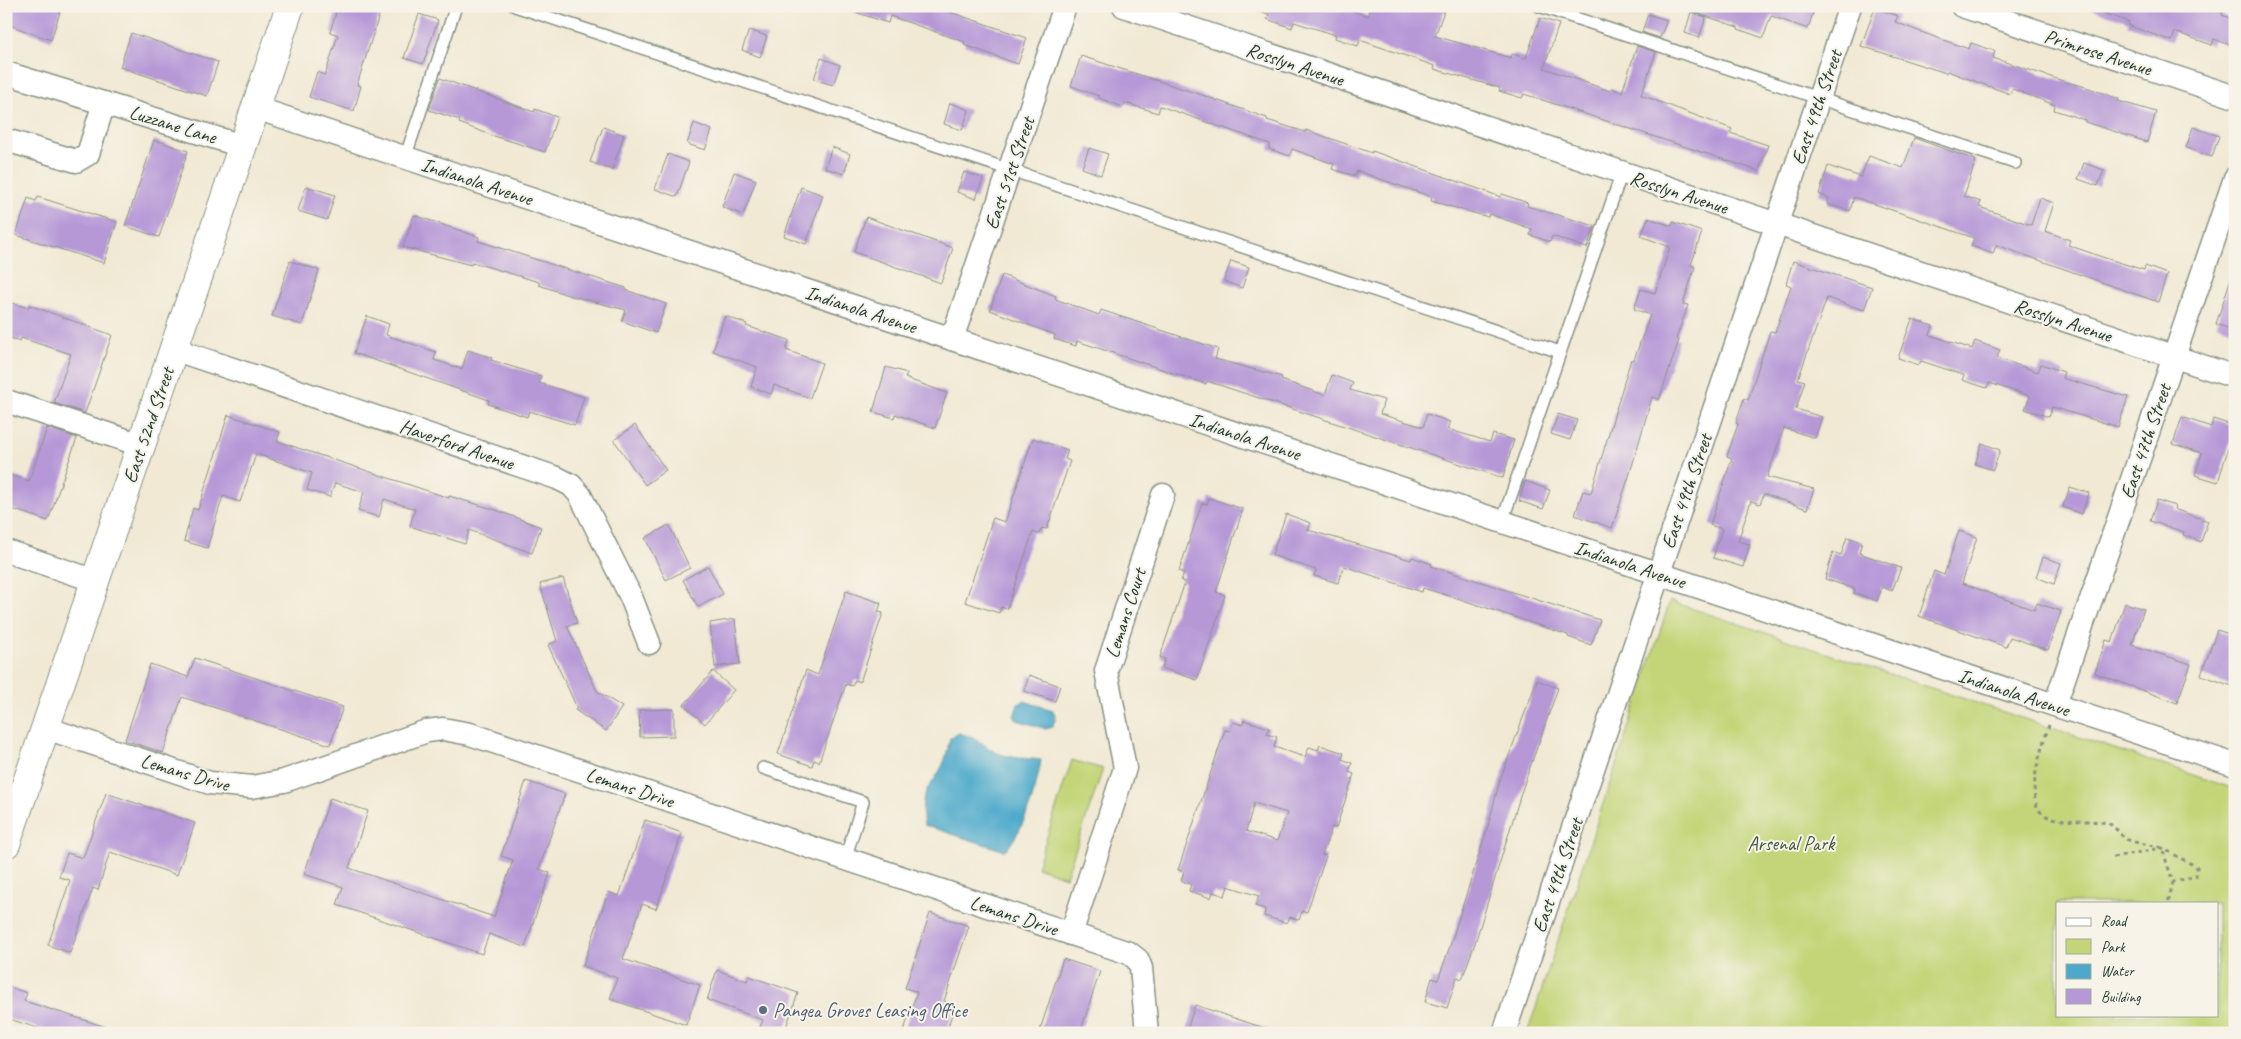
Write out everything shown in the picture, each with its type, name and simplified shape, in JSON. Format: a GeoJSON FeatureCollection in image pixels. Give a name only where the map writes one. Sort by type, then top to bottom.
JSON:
{"type":"FeatureCollection","features":[{"type":"Feature","properties":{"kind":"street","name":"East 52nd Street"},"geometry":{"type":"LineString","coordinates":[[6,844],[290,6]]}},
{"type":"Feature","properties":{"kind":"street","name":"East 51st Street"},"geometry":{"type":"LineString","coordinates":[[952,339],[1065,6]]}},
{"type":"Feature","properties":{"kind":"street","name":"Rosslyn Avenue"},"geometry":{"type":"LineString","coordinates":[[1124,6],[2235,377]]}},
{"type":"Feature","properties":{"kind":"street","name":"East 49th Street"},"geometry":{"type":"LineString","coordinates":[[1504,1033],[1850,6]]}},
{"type":"Feature","properties":{"kind":"street","name":"Primrose Avenue"},"geometry":{"type":"LineString","coordinates":[[1962,6],[2235,97]]}},
{"type":"Feature","properties":{"kind":"street","name":"Luzzane Lane"},"geometry":{"type":"LineString","coordinates":[[6,73],[242,146]]}},
{"type":"Feature","properties":{"kind":"street","name":"Luzzane Lane"},"geometry":{"type":"LineString","coordinates":[[6,140],[76,161],[88,154],[104,103]]}},
{"type":"Feature","properties":{"kind":"street","name":"Indianola Avenue"},"geometry":{"type":"LineString","coordinates":[[256,108],[2235,765]]}},
{"type":"Feature","properties":{"kind":"street","name":"East 47th Street"},"geometry":{"type":"LineString","coordinates":[[2055,705],[2235,178]]}},
{"type":"Feature","properties":{"kind":"street","name":"Haverford Avenue"},"geometry":{"type":"LineString","coordinates":[[173,349],[557,478],[571,485],[580,495],[631,597],[649,643]]}},
{"type":"Feature","properties":{"kind":"street"},"geometry":{"type":"LineString","coordinates":[[6,401],[141,444]]}},
{"type":"Feature","properties":{"kind":"street","name":"Lemans Court"},"geometry":{"type":"LineString","coordinates":[[1071,934],[1125,768],[1106,671],[1163,495]]}},
{"type":"Feature","properties":{"kind":"street"},"geometry":{"type":"LineString","coordinates":[[6,551],[96,580]]}},
{"type":"Feature","properties":{"kind":"street","name":"Lemans Drive"},"geometry":{"type":"LineString","coordinates":[[46,728],[210,783],[252,787],[284,781],[422,732],[443,729],[459,731],[1129,953],[1138,960],[1142,973],[1146,1033]]}},
{"type":"Feature","properties":{"kind":"lane"},"geometry":{"type":"LineString","coordinates":[[405,158],[456,6]]}},
{"type":"Feature","properties":{"kind":"lane"},"geometry":{"type":"LineString","coordinates":[[515,6],[1560,352]]}},
{"type":"Feature","properties":{"kind":"lane"},"geometry":{"type":"LineString","coordinates":[[1539,6],[2015,163]]}},
{"type":"Feature","properties":{"kind":"lane"},"geometry":{"type":"LineString","coordinates":[[1502,522],[1622,172]]}},
{"type":"Feature","properties":{"kind":"lane"},"geometry":{"type":"LineString","coordinates":[[763,768],[863,802],[845,858]]}},
{"type":"Feature","properties":{"kind":"path"},"geometry":{"type":"LineString","coordinates":[[2055,705],[2038,765],[2033,792],[2039,808],[2047,817],[2071,822],[2109,824],[2128,840],[2162,848],[2197,866],[2196,876],[2173,882]]}},
{"type":"Feature","properties":{"kind":"path"},"geometry":{"type":"LineString","coordinates":[[2112,857],[2162,848]]}},
{"type":"Feature","properties":{"kind":"path"},"geometry":{"type":"LineString","coordinates":[[2162,848],[2173,882],[2168,902]]}},
{"type":"Feature","properties":{"kind":"green space","name":"Arsenal Park"},"geometry":{"type":"Polygon","coordinates":[[[1670,601],[2235,789],[2235,1033],[1534,1033],[1528,1031],[1670,601]]]}},
{"type":"Feature","properties":{"kind":"green space"},"geometry":{"type":"Polygon","coordinates":[[[1072,760],[1103,769],[1066,877],[1037,867],[1072,760]]]}},
{"type":"Feature","properties":{"kind":"water"},"geometry":{"type":"Polygon","coordinates":[[[1024,701],[1053,710],[1056,718],[1052,727],[1046,729],[1017,720],[1014,716],[1018,704],[1024,701]]]}},
{"type":"Feature","properties":{"kind":"water"},"geometry":{"type":"Polygon","coordinates":[[[959,733],[976,739],[1001,754],[1041,760],[1024,821],[1005,851],[924,825],[923,803],[927,789],[944,762],[950,738],[959,733]]]}},
{"type":"Feature","properties":{"kind":"building"},"geometry":{"type":"Polygon","coordinates":[[[6,6],[62,6],[51,40],[6,24],[6,6]]]}},
{"type":"Feature","properties":{"kind":"building"},"geometry":{"type":"Polygon","coordinates":[[[338,6],[382,6],[357,85],[361,86],[354,111],[309,97],[317,72],[325,75],[338,35],[330,32],[338,6]]]}},
{"type":"Feature","properties":{"kind":"building"},"geometry":{"type":"Polygon","coordinates":[[[846,6],[932,6],[1027,38],[1018,64],[964,45],[965,42],[890,16],[888,23],[846,9],[846,6]]]}},
{"type":"Feature","properties":{"kind":"building"},"geometry":{"type":"Polygon","coordinates":[[[1256,6],[1339,6],[1368,16],[1369,6],[1446,6],[1435,36],[1511,58],[1512,54],[1526,58],[1540,18],[1559,24],[1544,68],[1610,91],[1611,88],[1622,92],[1637,46],[1656,52],[1641,95],[1732,129],[1730,133],[1768,145],[1759,171],[1524,94],[1522,98],[1499,91],[1500,88],[1434,69],[1435,66],[1360,40],[1358,46],[1335,38],[1336,35],[1294,22],[1292,28],[1267,19],[1269,14],[1255,10],[1256,6]]]}},
{"type":"Feature","properties":{"kind":"building"},"geometry":{"type":"Polygon","coordinates":[[[1685,6],[1815,6],[1808,29],[1771,16],[1763,38],[1738,29],[1738,27],[1685,9],[1685,6]]]}},
{"type":"Feature","properties":{"kind":"building"},"geometry":{"type":"Polygon","coordinates":[[[2092,6],[2208,6],[2223,11],[2222,15],[2235,20],[2235,47],[2214,39],[2212,45],[2175,32],[2172,41],[2127,25],[2129,22],[2091,9],[2092,6]]]}},
{"type":"Feature","properties":{"kind":"building"},"geometry":{"type":"Polygon","coordinates":[[[1875,8],[1898,16],[1895,22],[1921,32],[1969,49],[1971,43],[1995,51],[1993,58],[2086,87],[2119,99],[2118,101],[2156,112],[2147,142],[2054,110],[2055,105],[2012,89],[2010,94],[1947,71],[1946,73],[1861,46],[1875,8]]]}},
{"type":"Feature","properties":{"kind":"building"},"geometry":{"type":"Polygon","coordinates":[[[1691,12],[1706,17],[1699,38],[1685,33],[1691,12]]]}},
{"type":"Feature","properties":{"kind":"building"},"geometry":{"type":"Polygon","coordinates":[[[419,14],[438,20],[423,64],[404,58],[419,14]]]}},
{"type":"Feature","properties":{"kind":"building"},"geometry":{"type":"Polygon","coordinates":[[[1648,14],[1667,20],[1660,38],[1642,32],[1648,14]]]}},
{"type":"Feature","properties":{"kind":"building"},"geometry":{"type":"Polygon","coordinates":[[[749,30],[767,36],[760,57],[742,50],[749,30]]]}},
{"type":"Feature","properties":{"kind":"building"},"geometry":{"type":"Polygon","coordinates":[[[131,33],[218,62],[207,96],[120,67],[131,33]]]}},
{"type":"Feature","properties":{"kind":"building"},"geometry":{"type":"Polygon","coordinates":[[[1081,56],[1202,95],[1267,118],[1267,120],[1305,132],[1306,130],[1372,153],[1372,151],[1501,197],[1502,194],[1528,203],[1527,206],[1595,226],[1587,248],[1552,236],[1550,242],[1530,235],[1532,229],[1489,214],[1488,217],[1431,201],[1432,197],[1357,171],[1355,176],[1332,169],[1334,164],[1292,149],[1290,156],[1269,149],[1270,144],[1160,106],[1158,113],[1125,103],[1123,107],[1071,86],[1081,56]]]}},
{"type":"Feature","properties":{"kind":"building"},"geometry":{"type":"Polygon","coordinates":[[[821,58],[840,65],[833,85],[814,79],[821,58]]]}},
{"type":"Feature","properties":{"kind":"building"},"geometry":{"type":"Polygon","coordinates":[[[440,78],[534,112],[535,109],[557,117],[545,152],[491,135],[459,123],[460,120],[429,110],[440,78]]]}},
{"type":"Feature","properties":{"kind":"building"},"geometry":{"type":"Polygon","coordinates":[[[950,103],[969,110],[962,130],[944,124],[950,103]]]}},
{"type":"Feature","properties":{"kind":"building"},"geometry":{"type":"Polygon","coordinates":[[[694,123],[712,130],[705,150],[687,144],[694,123]]]}},
{"type":"Feature","properties":{"kind":"building"},"geometry":{"type":"Polygon","coordinates":[[[603,127],[624,135],[612,170],[590,162],[603,127]]]}},
{"type":"Feature","properties":{"kind":"building"},"geometry":{"type":"Polygon","coordinates":[[[2193,127],[2219,136],[2212,157],[2186,148],[2193,127]]]}},
{"type":"Feature","properties":{"kind":"building"},"geometry":{"type":"Polygon","coordinates":[[[1914,138],[1976,160],[1964,196],[1981,202],[1979,207],[2031,225],[2040,198],[2054,203],[2045,231],[2070,240],[2068,245],[2144,270],[2145,266],[2167,274],[2158,302],[1996,245],[1993,254],[1971,246],[1974,238],[1854,197],[1850,211],[1827,204],[1829,198],[1819,194],[1828,166],[1861,177],[1869,156],[1903,168],[1914,138]]]}},
{"type":"Feature","properties":{"kind":"building"},"geometry":{"type":"Polygon","coordinates":[[[154,140],[188,151],[159,237],[125,226],[154,140]]]}},
{"type":"Feature","properties":{"kind":"building"},"geometry":{"type":"Polygon","coordinates":[[[832,147],[850,154],[844,174],[825,168],[832,147]]]}},
{"type":"Feature","properties":{"kind":"building"},"geometry":{"type":"Polygon","coordinates":[[[1089,148],[1108,154],[1101,175],[1082,168],[1089,148]]]}},
{"type":"Feature","properties":{"kind":"building"},"geometry":{"type":"Polygon","coordinates":[[[668,154],[689,162],[677,197],[655,189],[668,154]]]}},
{"type":"Feature","properties":{"kind":"building"},"geometry":{"type":"Polygon","coordinates":[[[2084,163],[2104,170],[2098,186],[2078,179],[2084,163]]]}},
{"type":"Feature","properties":{"kind":"building"},"geometry":{"type":"Polygon","coordinates":[[[734,172],[756,180],[743,215],[722,207],[734,172]]]}},
{"type":"Feature","properties":{"kind":"building"},"geometry":{"type":"Polygon","coordinates":[[[964,172],[983,178],[976,199],[957,192],[964,172]]]}},
{"type":"Feature","properties":{"kind":"building"},"geometry":{"type":"Polygon","coordinates":[[[306,186],[335,195],[327,220],[298,211],[306,186]]]}},
{"type":"Feature","properties":{"kind":"building"},"geometry":{"type":"Polygon","coordinates":[[[801,187],[823,195],[806,244],[784,236],[801,187]]]}},
{"type":"Feature","properties":{"kind":"building"},"geometry":{"type":"Polygon","coordinates":[[[38,197],[117,222],[104,263],[16,235],[28,198],[36,201],[38,197]]]}},
{"type":"Feature","properties":{"kind":"building"},"geometry":{"type":"Polygon","coordinates":[[[414,215],[479,237],[478,241],[626,288],[626,290],[666,304],[656,333],[622,321],[626,310],[568,295],[539,285],[539,282],[472,262],[471,265],[403,247],[414,215]]]}},
{"type":"Feature","properties":{"kind":"building"},"geometry":{"type":"Polygon","coordinates":[[[866,217],[953,248],[941,283],[854,252],[866,217]]]}},
{"type":"Feature","properties":{"kind":"building"},"geometry":{"type":"Polygon","coordinates":[[[1648,218],[1672,226],[1673,222],[1702,232],[1691,265],[1695,267],[1683,304],[1688,305],[1676,339],[1679,340],[1659,400],[1652,397],[1612,528],[1575,515],[1583,491],[1591,493],[1631,359],[1634,360],[1650,315],[1634,309],[1641,289],[1655,293],[1670,247],[1641,236],[1648,218]]]}},
{"type":"Feature","properties":{"kind":"building"},"geometry":{"type":"Polygon","coordinates":[[[290,261],[319,270],[302,325],[272,316],[290,261]]]}},
{"type":"Feature","properties":{"kind":"building"},"geometry":{"type":"Polygon","coordinates":[[[1231,261],[1249,267],[1242,288],[1224,281],[1231,261]]]}},
{"type":"Feature","properties":{"kind":"building"},"geometry":{"type":"Polygon","coordinates":[[[1793,261],[1872,287],[1864,310],[1827,298],[1798,379],[1805,381],[1796,409],[1822,417],[1815,438],[1784,428],[1767,477],[1814,489],[1807,509],[1764,494],[1760,504],[1751,501],[1738,541],[1750,544],[1743,567],[1713,558],[1722,529],[1710,525],[1732,458],[1727,456],[1738,424],[1736,423],[1744,398],[1748,400],[1770,331],[1775,332],[1791,286],[1786,284],[1793,261]]]}},
{"type":"Feature","properties":{"kind":"building"},"geometry":{"type":"Polygon","coordinates":[[[1002,275],[1056,296],[1055,299],[1099,315],[1101,310],[1218,349],[1215,359],[1282,377],[1281,380],[1325,395],[1332,375],[1353,383],[1350,390],[1384,400],[1380,414],[1423,427],[1427,414],[1450,422],[1447,429],[1490,442],[1493,434],[1514,440],[1503,478],[1207,381],[1206,384],[1077,341],[1076,346],[1054,339],[1055,335],[990,310],[1002,275]]]}},
{"type":"Feature","properties":{"kind":"building"},"geometry":{"type":"Polygon","coordinates":[[[2232,275],[2235,276],[2235,331],[2216,324],[2232,275]]]}},
{"type":"Feature","properties":{"kind":"building"},"geometry":{"type":"Polygon","coordinates":[[[6,301],[28,308],[29,305],[112,335],[85,413],[54,403],[71,354],[21,338],[20,341],[6,337],[6,301]]]}},
{"type":"Feature","properties":{"kind":"building"},"geometry":{"type":"Polygon","coordinates":[[[367,316],[389,324],[386,335],[436,352],[434,360],[462,369],[468,350],[492,358],[491,360],[541,376],[539,383],[584,397],[575,425],[529,411],[527,417],[488,404],[489,400],[354,353],[367,316]]]}},
{"type":"Feature","properties":{"kind":"building"},"geometry":{"type":"Polygon","coordinates":[[[725,316],[747,324],[746,326],[789,340],[786,350],[822,363],[810,398],[774,385],[771,394],[751,387],[757,367],[713,351],[725,316]]]}},
{"type":"Feature","properties":{"kind":"building"},"geometry":{"type":"Polygon","coordinates":[[[1912,319],[1933,326],[1930,335],[1972,349],[1975,341],[2000,350],[1997,358],[2038,372],[2041,364],[2064,372],[2062,378],[2128,397],[2118,427],[2052,407],[2049,417],[2025,409],[2030,396],[1989,383],[1987,388],[1962,380],[1964,375],[1921,361],[1919,365],[1898,358],[1912,319]]]}},
{"type":"Feature","properties":{"kind":"building"},"geometry":{"type":"Polygon","coordinates":[[[886,367],[907,373],[905,378],[947,393],[935,428],[895,414],[894,418],[873,412],[886,367]]]}},
{"type":"Feature","properties":{"kind":"building"},"geometry":{"type":"Polygon","coordinates":[[[1558,414],[1577,420],[1570,440],[1551,434],[1558,414]]]}},
{"type":"Feature","properties":{"kind":"building"},"geometry":{"type":"Polygon","coordinates":[[[228,415],[280,432],[277,441],[449,498],[449,496],[496,510],[541,527],[532,553],[469,530],[465,544],[410,526],[415,509],[384,499],[379,517],[358,511],[364,492],[335,483],[330,497],[307,490],[312,473],[256,454],[240,502],[223,496],[207,548],[184,541],[193,508],[198,510],[228,415]]]}},
{"type":"Feature","properties":{"kind":"building"},"geometry":{"type":"Polygon","coordinates":[[[2182,417],[2211,427],[2213,419],[2235,426],[2218,482],[2195,475],[2202,453],[2173,444],[2182,417]]]}},
{"type":"Feature","properties":{"kind":"building"},"geometry":{"type":"Polygon","coordinates":[[[635,425],[666,470],[645,485],[614,440],[635,425]]]}},
{"type":"Feature","properties":{"kind":"building"},"geometry":{"type":"Polygon","coordinates":[[[47,428],[77,438],[48,521],[6,507],[6,474],[29,481],[47,428]]]}},
{"type":"Feature","properties":{"kind":"building"},"geometry":{"type":"Polygon","coordinates":[[[1033,438],[1068,450],[1065,459],[1070,461],[1047,529],[1042,528],[1039,534],[1033,532],[1007,609],[1001,607],[999,613],[965,602],[993,518],[1005,522],[1033,438]]]}},
{"type":"Feature","properties":{"kind":"building"},"geometry":{"type":"Polygon","coordinates":[[[1982,443],[2000,450],[1993,470],[1975,464],[1982,443]]]}},
{"type":"Feature","properties":{"kind":"building"},"geometry":{"type":"Polygon","coordinates":[[[1525,481],[1550,490],[1543,509],[1519,501],[1525,481]]]}},
{"type":"Feature","properties":{"kind":"building"},"geometry":{"type":"Polygon","coordinates":[[[2070,487],[2089,493],[2082,514],[2063,507],[2070,487]]]}},
{"type":"Feature","properties":{"kind":"building"},"geometry":{"type":"Polygon","coordinates":[[[1209,498],[1243,509],[1216,592],[1225,595],[1197,680],[1162,668],[1165,659],[1160,657],[1185,582],[1181,581],[1184,573],[1179,571],[1202,503],[1207,504],[1209,498]]]}},
{"type":"Feature","properties":{"kind":"building"},"geometry":{"type":"Polygon","coordinates":[[[2157,500],[2175,506],[2174,509],[2208,521],[2201,542],[2183,535],[2184,532],[2150,521],[2157,500]]]}},
{"type":"Feature","properties":{"kind":"building"},"geometry":{"type":"Polygon","coordinates":[[[1286,514],[1311,523],[1308,530],[1411,560],[1412,557],[1432,564],[1431,566],[1600,620],[1591,645],[1568,637],[1568,635],[1469,602],[1423,588],[1422,592],[1344,566],[1338,583],[1314,576],[1316,570],[1272,555],[1286,514]]]}},
{"type":"Feature","properties":{"kind":"building"},"geometry":{"type":"Polygon","coordinates":[[[669,525],[690,568],[666,580],[645,538],[669,525]]]}},
{"type":"Feature","properties":{"kind":"building"},"geometry":{"type":"Polygon","coordinates":[[[1959,531],[1977,537],[1962,583],[2034,610],[2037,603],[2061,611],[2048,650],[2010,637],[2006,647],[1919,616],[1934,571],[1944,575],[1959,531]]]}},
{"type":"Feature","properties":{"kind":"building"},"geometry":{"type":"Polygon","coordinates":[[[1847,537],[1862,542],[1859,553],[1901,568],[1892,591],[1882,587],[1877,601],[1854,593],[1855,589],[1825,579],[1833,552],[1841,555],[1847,537]]]}},
{"type":"Feature","properties":{"kind":"building"},"geometry":{"type":"Polygon","coordinates":[[[2043,557],[2061,563],[2054,584],[2036,577],[2043,557]]]}},
{"type":"Feature","properties":{"kind":"building"},"geometry":{"type":"Polygon","coordinates":[[[708,566],[723,594],[698,607],[683,580],[708,566]]]}},
{"type":"Feature","properties":{"kind":"building"},"geometry":{"type":"Polygon","coordinates":[[[563,578],[577,623],[567,626],[597,691],[622,707],[606,731],[575,710],[577,708],[548,645],[557,641],[540,584],[563,578]]]}},
{"type":"Feature","properties":{"kind":"building"},"geometry":{"type":"Polygon","coordinates":[[[846,591],[881,603],[878,612],[883,613],[860,682],[855,680],[852,686],[846,684],[819,762],[814,760],[812,766],[778,754],[806,670],[818,675],[846,591]]]}},
{"type":"Feature","properties":{"kind":"building"},"geometry":{"type":"Polygon","coordinates":[[[2125,603],[2144,609],[2132,645],[2191,664],[2177,703],[2095,673],[2106,640],[2112,642],[2125,603]]]}},
{"type":"Feature","properties":{"kind":"building"},"geometry":{"type":"Polygon","coordinates":[[[735,619],[740,664],[715,667],[710,623],[735,619]]]}},
{"type":"Feature","properties":{"kind":"building"},"geometry":{"type":"Polygon","coordinates":[[[2217,630],[2235,636],[2235,687],[2201,675],[2217,630]]]}},
{"type":"Feature","properties":{"kind":"building"},"geometry":{"type":"Polygon","coordinates":[[[195,658],[343,707],[330,745],[182,697],[163,753],[125,740],[150,664],[188,677],[195,658]]]}},
{"type":"Feature","properties":{"kind":"building"},"geometry":{"type":"Polygon","coordinates":[[[713,671],[734,690],[705,724],[684,705],[713,671]]]}},
{"type":"Feature","properties":{"kind":"building"},"geometry":{"type":"Polygon","coordinates":[[[1029,675],[1060,686],[1055,701],[1024,691],[1029,675]]]}},
{"type":"Feature","properties":{"kind":"building"},"geometry":{"type":"Polygon","coordinates":[[[1537,680],[1558,688],[1523,787],[1475,943],[1462,979],[1457,977],[1447,1008],[1425,1002],[1432,978],[1438,980],[1449,949],[1488,826],[1500,780],[1537,680]]]}},
{"type":"Feature","properties":{"kind":"building"},"geometry":{"type":"Polygon","coordinates":[[[674,709],[674,736],[640,737],[639,710],[674,709]]]}},
{"type":"Feature","properties":{"kind":"building"},"geometry":{"type":"Polygon","coordinates":[[[1244,720],[1269,728],[1267,734],[1277,737],[1274,747],[1305,757],[1309,747],[1318,750],[1320,745],[1344,753],[1342,759],[1352,763],[1349,772],[1354,774],[1336,828],[1332,827],[1322,855],[1326,856],[1307,912],[1302,911],[1299,920],[1290,917],[1287,923],[1264,916],[1265,909],[1255,906],[1259,896],[1228,886],[1225,896],[1213,892],[1211,898],[1189,891],[1191,884],[1181,881],[1184,872],[1178,870],[1225,730],[1230,731],[1233,722],[1243,725],[1244,720]],[[1254,803],[1246,831],[1277,841],[1287,813],[1254,803]]]}},
{"type":"Feature","properties":{"kind":"building"},"geometry":{"type":"Polygon","coordinates":[[[526,781],[565,794],[539,869],[550,873],[525,947],[489,934],[482,954],[337,905],[343,887],[304,874],[330,798],[368,811],[349,868],[494,917],[513,860],[501,856],[526,781]]]}},
{"type":"Feature","properties":{"kind":"building"},"geometry":{"type":"Polygon","coordinates":[[[106,793],[195,823],[177,875],[110,852],[98,890],[93,888],[70,953],[48,945],[70,880],[59,877],[67,853],[83,858],[106,793]]]}},
{"type":"Feature","properties":{"kind":"building"},"geometry":{"type":"Polygon","coordinates":[[[645,820],[682,833],[656,909],[642,904],[623,959],[700,985],[686,1025],[610,999],[617,978],[583,966],[608,892],[619,896],[645,820]]]}},
{"type":"Feature","properties":{"kind":"building"},"geometry":{"type":"Polygon","coordinates":[[[930,913],[969,926],[944,1001],[955,1005],[946,1033],[903,1033],[917,992],[905,988],[930,913]]]}},
{"type":"Feature","properties":{"kind":"building"},"geometry":{"type":"Polygon","coordinates":[[[1063,959],[1100,971],[1080,1033],[1039,1033],[1063,959]]]}},
{"type":"Feature","properties":{"kind":"building","name":"Pangea Groves Leasing Office"},"geometry":{"type":"Polygon","coordinates":[[[717,970],[747,981],[749,976],[798,993],[784,1033],[758,1033],[763,1020],[707,1000],[717,970]]]}},
{"type":"Feature","properties":{"kind":"building"},"geometry":{"type":"Polygon","coordinates":[[[6,986],[27,993],[24,1001],[113,1029],[112,1033],[53,1033],[6,1018],[6,986]]]}},
{"type":"Feature","properties":{"kind":"building"},"geometry":{"type":"Polygon","coordinates":[[[1195,1005],[1270,1030],[1270,1033],[1186,1033],[1195,1005]]]}},
{"type":"Feature","properties":{"kind":"place","name":"Pangea Groves Leasing Office"},"geometry":{"type":"Point","coordinates":[763,1010]}}]}
